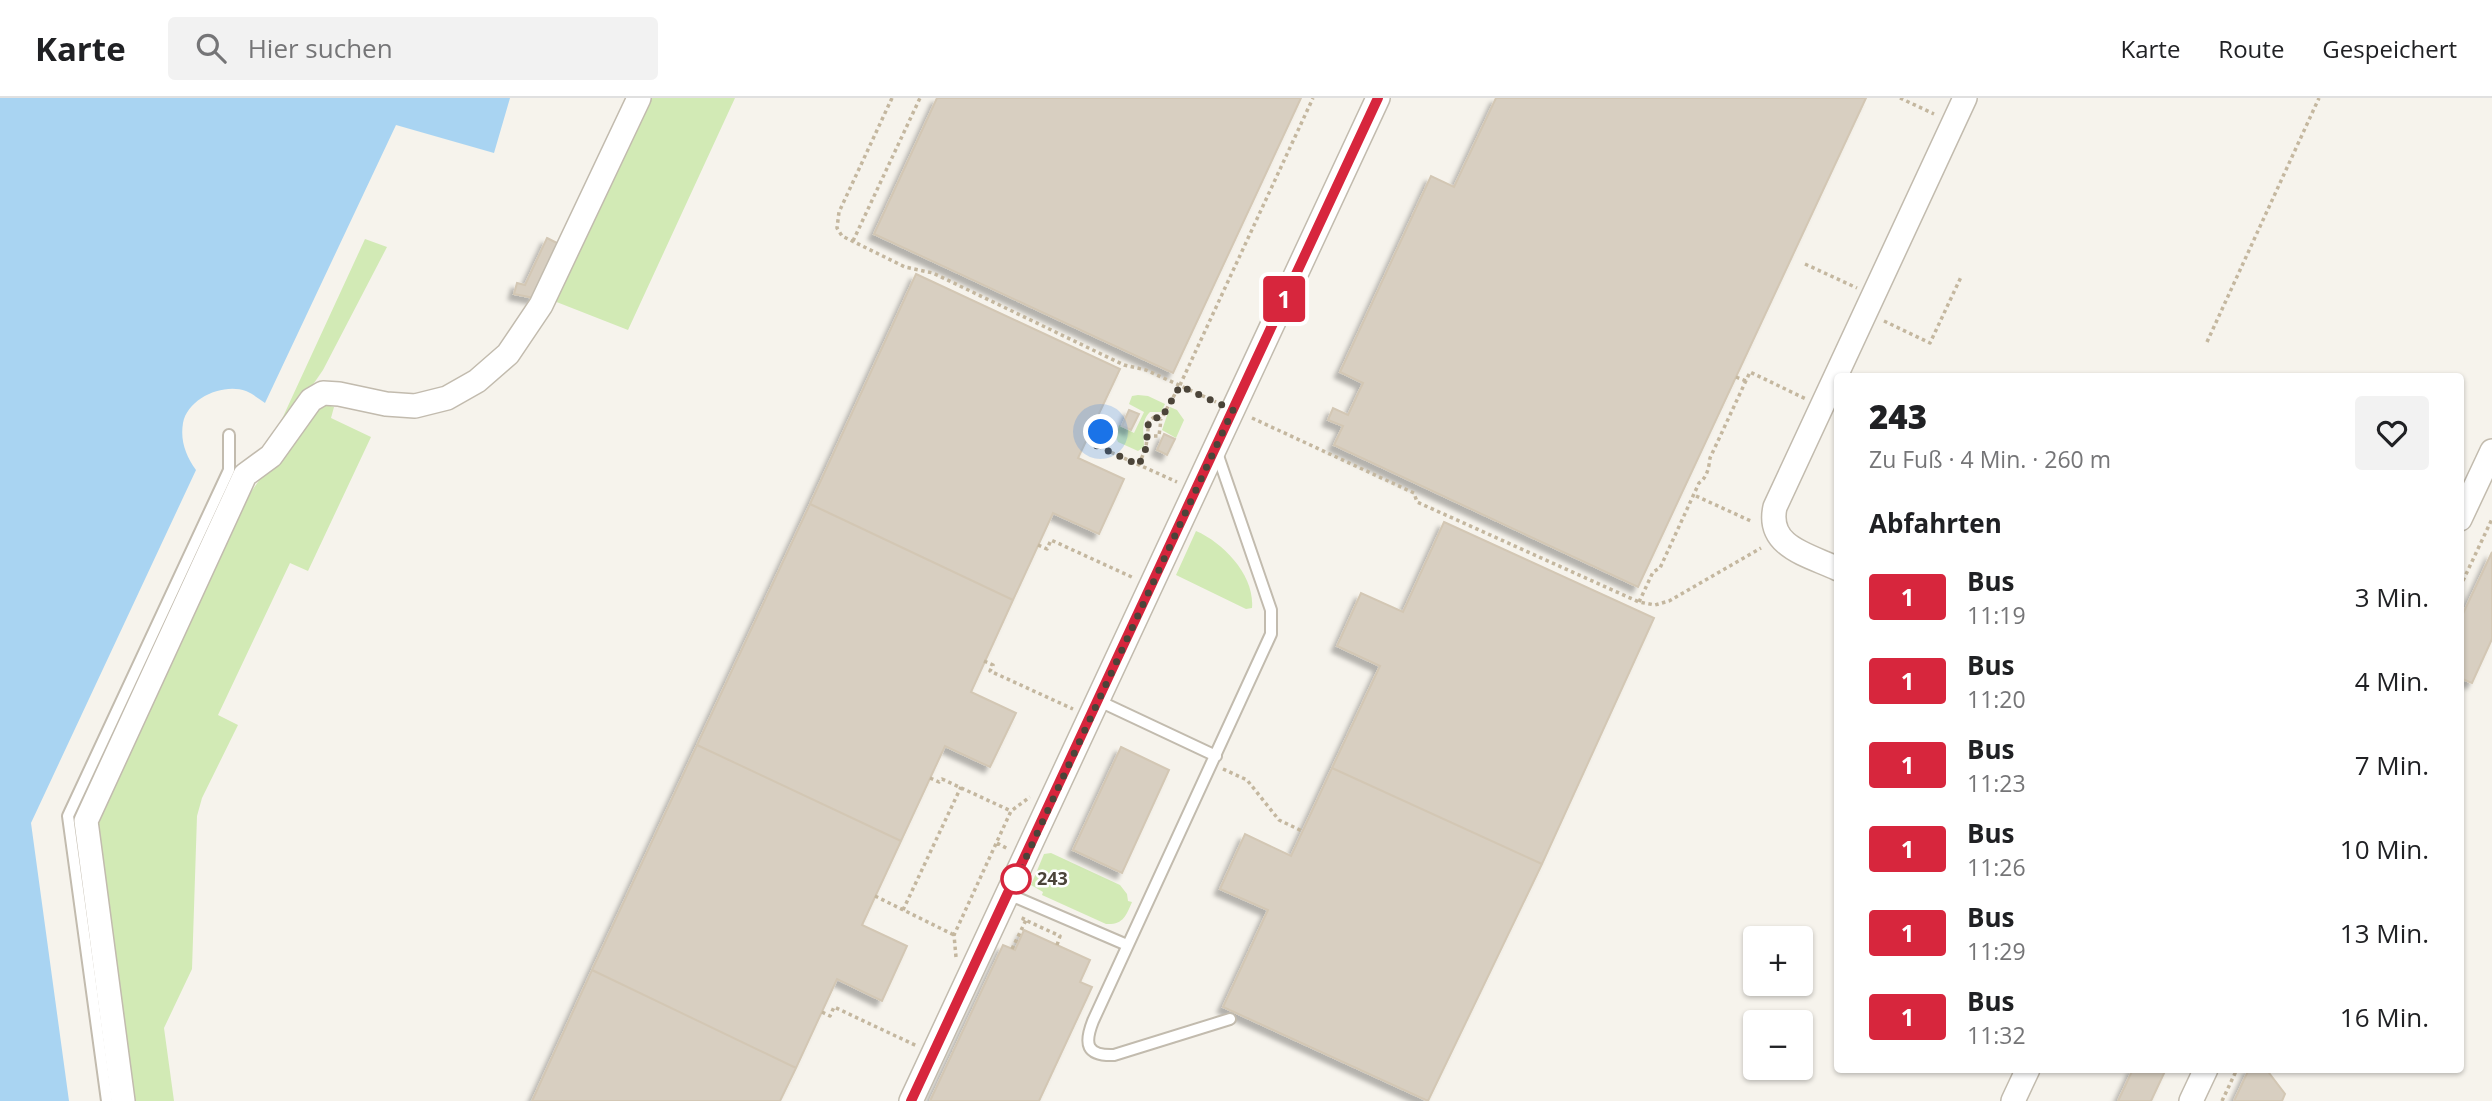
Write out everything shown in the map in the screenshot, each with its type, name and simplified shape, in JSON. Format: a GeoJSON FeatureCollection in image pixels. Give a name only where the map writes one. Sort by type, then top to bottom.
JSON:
{"type":"FeatureCollection","features":[{"type":"Feature","properties":{"kind":"street"},"geometry":{"type":"LineString","coordinates":[[123,1101],[86,821],[245,475],[271,456],[311,400],[323,393],[386,404],[415,405],[447,398],[477,381],[508,354],[541,305],[639,98]]}},
{"type":"Feature","properties":{"kind":"street"},"geometry":{"type":"LineString","coordinates":[[911,1101],[1378,98]]}},
{"type":"Feature","properties":{"kind":"street"},"geometry":{"type":"LineString","coordinates":[[1837,373],[1965,98]]}},
{"type":"Feature","properties":{"kind":"street"},"geometry":{"type":"LineString","coordinates":[[1834,380],[1772,518],[1776,535],[1783,542],[1834,567]]}},
{"type":"Feature","properties":{"kind":"street"},"geometry":{"type":"LineString","coordinates":[[2464,510],[2492,451]]}},
{"type":"Feature","properties":{"kind":"street"},"geometry":{"type":"LineString","coordinates":[[2013,1101],[2026,1073]]}},
{"type":"Feature","properties":{"kind":"street"},"geometry":{"type":"LineString","coordinates":[[2191,1101],[2204,1073]]}},
{"type":"Feature","properties":{"kind":"lane"},"geometry":{"type":"LineString","coordinates":[[107,1101],[68,816],[229,470],[229,435]]}},
{"type":"Feature","properties":{"kind":"lane"},"geometry":{"type":"LineString","coordinates":[[1215,448],[1271,610],[1271,634],[1127,945],[1087,1036],[1088,1045],[1092,1051],[1102,1055],[1114,1055],[1230,1019]]}},
{"type":"Feature","properties":{"kind":"lane"},"geometry":{"type":"LineString","coordinates":[[1099,701],[1216,756]]}},
{"type":"Feature","properties":{"kind":"lane"},"geometry":{"type":"LineString","coordinates":[[1009,894],[1127,945]]}},
{"type":"Feature","properties":{"kind":"path"},"geometry":{"type":"LineString","coordinates":[[892,98],[836,220],[842,236],[853,242],[905,267],[933,273],[1124,365],[1146,370],[1414,493],[1417,502],[1639,602],[1655,605],[1670,601],[1761,548]]}},
{"type":"Feature","properties":{"kind":"path"},"geometry":{"type":"LineString","coordinates":[[853,242],[920,98]]}},
{"type":"Feature","properties":{"kind":"path"},"geometry":{"type":"LineString","coordinates":[[1147,436],[1161,434],[1161,419],[1180,386],[1312,98]]}},
{"type":"Feature","properties":{"kind":"path"},"geometry":{"type":"LineString","coordinates":[[1900,98],[1940,116]]}},
{"type":"Feature","properties":{"kind":"path"},"geometry":{"type":"LineString","coordinates":[[2207,342],[2319,98]]}},
{"type":"Feature","properties":{"kind":"path"},"geometry":{"type":"LineString","coordinates":[[1805,264],[1859,289]]}},
{"type":"Feature","properties":{"kind":"path"},"geometry":{"type":"LineString","coordinates":[[1877,318],[1930,343],[1961,277]]}},
{"type":"Feature","properties":{"kind":"path"},"geometry":{"type":"LineString","coordinates":[[1639,602],[1653,572],[1660,568],[1699,483],[1703,480],[1710,458],[1750,372],[1808,400]]}},
{"type":"Feature","properties":{"kind":"path"},"geometry":{"type":"LineString","coordinates":[[1736,377],[1746,381]]}},
{"type":"Feature","properties":{"kind":"path"},"geometry":{"type":"LineString","coordinates":[[1139,465],[1146,447],[1149,421],[1154,417],[1161,419]]}},
{"type":"Feature","properties":{"kind":"path"},"geometry":{"type":"LineString","coordinates":[[1092,428],[1101,432],[1095,445],[1179,483]]}},
{"type":"Feature","properties":{"kind":"path"},"geometry":{"type":"LineString","coordinates":[[1696,496],[1753,522]]}},
{"type":"Feature","properties":{"kind":"path"},"geometry":{"type":"LineString","coordinates":[[2464,578],[2492,519]]}},
{"type":"Feature","properties":{"kind":"path"},"geometry":{"type":"LineString","coordinates":[[1038,545],[1046,549],[1051,540],[1135,579]]}},
{"type":"Feature","properties":{"kind":"path"},"geometry":{"type":"LineString","coordinates":[[984,661],[993,665],[990,671],[1075,711]]}},
{"type":"Feature","properties":{"kind":"path"},"geometry":{"type":"LineString","coordinates":[[930,778],[939,782],[942,779],[1011,811]]}},
{"type":"Feature","properties":{"kind":"path"},"geometry":{"type":"LineString","coordinates":[[903,910],[961,788]]}},
{"type":"Feature","properties":{"kind":"path"},"geometry":{"type":"LineString","coordinates":[[957,967],[954,935],[1011,811],[1040,789]]}},
{"type":"Feature","properties":{"kind":"path"},"geometry":{"type":"LineString","coordinates":[[875,896],[954,935]]}},
{"type":"Feature","properties":{"kind":"path"},"geometry":{"type":"LineString","coordinates":[[1012,949],[1026,920]]}},
{"type":"Feature","properties":{"kind":"path"},"geometry":{"type":"LineString","coordinates":[[822,1012],[830,1016],[834,1007],[919,1046]]}},
{"type":"Feature","properties":{"kind":"path"},"geometry":{"type":"LineString","coordinates":[[2222,1101],[2235,1073]]}},
{"type":"Feature","properties":{"kind":"green space"},"geometry":{"type":"Polygon","coordinates":[[[649,98],[735,98],[628,330],[554,301],[649,98]]]}},
{"type":"Feature","properties":{"kind":"green space"},"geometry":{"type":"Polygon","coordinates":[[[365,239],[387,247],[323,370],[279,434],[276,432],[365,239]]]}},
{"type":"Feature","properties":{"kind":"green space"},"geometry":{"type":"Polygon","coordinates":[[[1132,396],[1148,396],[1165,404],[1161,412],[1150,412],[1147,416],[1143,428],[1144,447],[1138,451],[1118,442],[1116,437],[1119,425],[1134,433],[1144,412],[1129,404],[1132,396]]]}},
{"type":"Feature","properties":{"kind":"green space"},"geometry":{"type":"Polygon","coordinates":[[[327,405],[334,407],[331,418],[371,437],[308,571],[290,563],[218,715],[238,725],[202,798],[197,816],[192,969],[164,1028],[174,1101],[130,1101],[94,821],[240,508],[306,412],[327,405]]]}},
{"type":"Feature","properties":{"kind":"green space"},"geometry":{"type":"Polygon","coordinates":[[[1170,407],[1177,410],[1184,420],[1176,438],[1162,430],[1170,407]]]}},
{"type":"Feature","properties":{"kind":"green space"},"geometry":{"type":"Polygon","coordinates":[[[1196,531],[1207,536],[1236,562],[1248,584],[1252,608],[1246,609],[1176,575],[1196,531]]]}},
{"type":"Feature","properties":{"kind":"green space"},"geometry":{"type":"Polygon","coordinates":[[[1051,853],[1120,885],[1127,894],[1128,901],[1132,902],[1123,919],[1106,924],[1042,895],[1043,892],[1031,885],[1044,854],[1051,853]]]}},
{"type":"Feature","properties":{"kind":"water"},"geometry":{"type":"Polygon","coordinates":[[[0,98],[510,98],[494,153],[396,125],[265,403],[246,391],[227,389],[199,400],[186,414],[182,430],[183,442],[196,470],[31,823],[69,1101],[0,1101],[0,98]]]}},
{"type":"Feature","properties":{"kind":"building"},"geometry":{"type":"Polygon","coordinates":[[[937,98],[1301,98],[1173,373],[874,234],[937,98]]]}},
{"type":"Feature","properties":{"kind":"building"},"geometry":{"type":"Polygon","coordinates":[[[1496,98],[1866,98],[1638,587],[1334,445],[1343,426],[1328,420],[1333,408],[1348,415],[1363,383],[1340,372],[1431,176],[1454,187],[1496,98]]]}},
{"type":"Feature","properties":{"kind":"building"},"geometry":{"type":"Polygon","coordinates":[[[547,238],[559,244],[534,298],[514,294],[517,283],[525,285],[547,238]]]}},
{"type":"Feature","properties":{"kind":"building"},"geometry":{"type":"Polygon","coordinates":[[[916,274],[1120,369],[1078,458],[1124,479],[1099,534],[1053,513],[1013,600],[810,504],[916,274]]]}},
{"type":"Feature","properties":{"kind":"building"},"geometry":{"type":"Polygon","coordinates":[[[1129,410],[1139,414],[1131,430],[1122,426],[1129,410]]]}},
{"type":"Feature","properties":{"kind":"building"},"geometry":{"type":"Polygon","coordinates":[[[1164,434],[1175,439],[1167,455],[1157,450],[1164,434]]]}},
{"type":"Feature","properties":{"kind":"building"},"geometry":{"type":"Polygon","coordinates":[[[810,504],[1013,600],[971,692],[1016,713],[990,767],[945,746],[901,841],[697,745],[810,504]]]}},
{"type":"Feature","properties":{"kind":"building"},"geometry":{"type":"Polygon","coordinates":[[[1444,522],[1654,618],[1542,864],[1332,768],[1380,666],[1337,646],[1361,593],[1403,612],[1444,522]]]}},
{"type":"Feature","properties":{"kind":"building"},"geometry":{"type":"Polygon","coordinates":[[[2492,552],[2492,639],[2472,683],[2464,680],[2464,612],[2492,552]]]}},
{"type":"Feature","properties":{"kind":"building"},"geometry":{"type":"Polygon","coordinates":[[[697,745],[901,841],[862,925],[907,946],[882,1001],[837,979],[796,1068],[592,970],[697,745]]]}},
{"type":"Feature","properties":{"kind":"building"},"geometry":{"type":"Polygon","coordinates":[[[1121,747],[1169,770],[1122,873],[1073,850],[1121,747]]]}},
{"type":"Feature","properties":{"kind":"building"},"geometry":{"type":"Polygon","coordinates":[[[1332,768],[1542,864],[1428,1101],[1223,1007],[1268,910],[1220,889],[1245,834],[1291,856],[1332,768]]]}},
{"type":"Feature","properties":{"kind":"building"},"geometry":{"type":"Polygon","coordinates":[[[1024,930],[1090,960],[1080,982],[1092,987],[1039,1101],[930,1101],[1003,945],[1015,950],[1024,930]]]}},
{"type":"Feature","properties":{"kind":"building"},"geometry":{"type":"Polygon","coordinates":[[[592,970],[796,1068],[780,1101],[532,1101],[592,970]]]}},
{"type":"Feature","properties":{"kind":"building"},"geometry":{"type":"Polygon","coordinates":[[[2131,1073],[2164,1073],[2151,1101],[2118,1101],[2131,1073]]]}},
{"type":"Feature","properties":{"kind":"building"},"geometry":{"type":"Polygon","coordinates":[[[2247,1073],[2269,1073],[2285,1094],[2282,1101],[2234,1101],[2247,1073]]]}},
{"type":"Feature","properties":{"kind":"bus line","name":"1"},"geometry":{"type":"LineString","coordinates":[[911,1101],[1378,98]]}},
{"type":"Feature","properties":{"kind":"place","name":"243"},"geometry":{"type":"Point","coordinates":[1016,879]}},
{"type":"Feature","properties":{"kind":"route"},"geometry":{"type":"LineString","coordinates":[[1016,879],[1233,410],[1180,386],[1161,419],[1154,417],[1149,421],[1146,447],[1139,465],[1095,445],[1101,432]]}}]}
